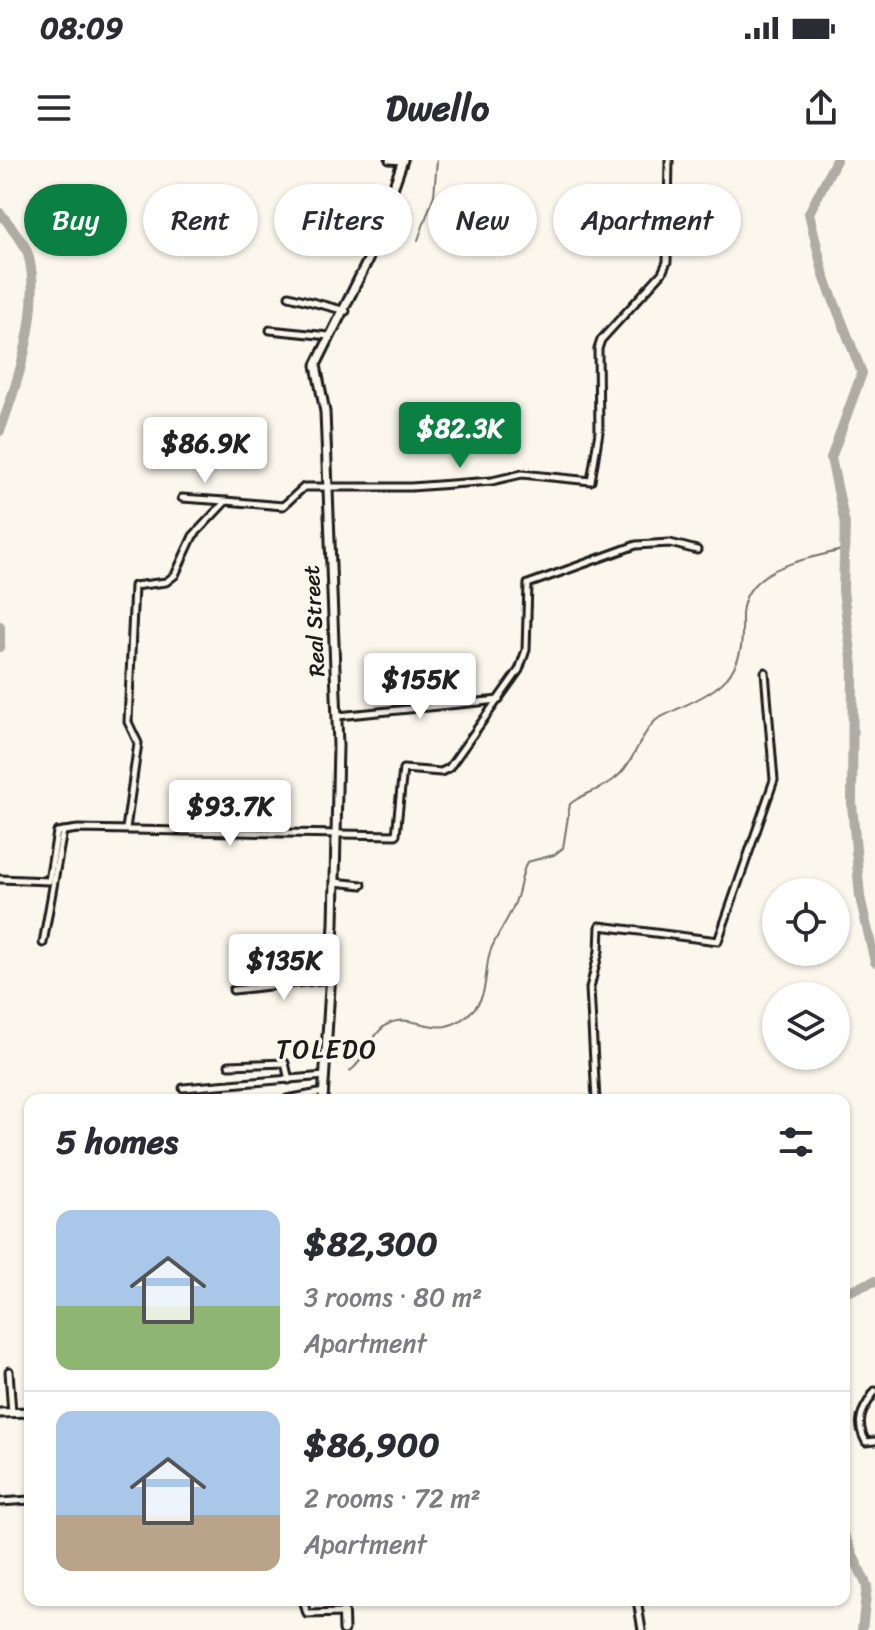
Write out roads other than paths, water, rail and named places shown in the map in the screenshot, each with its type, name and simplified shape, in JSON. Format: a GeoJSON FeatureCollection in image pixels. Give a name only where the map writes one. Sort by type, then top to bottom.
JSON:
{"type":"FeatureCollection","features":[{"type":"Feature","properties":{"kind":"street"},"geometry":{"type":"LineString","coordinates":[[389,160],[402,160]]}},
{"type":"Feature","properties":{"kind":"street","name":"Real Street"},"geometry":{"type":"LineString","coordinates":[[324,1094],[332,968],[338,716],[325,412],[316,365],[329,336],[346,311],[373,249],[402,160]]}},
{"type":"Feature","properties":{"kind":"street"},"geometry":{"type":"LineString","coordinates":[[182,498],[283,506],[304,487],[463,484],[522,474],[591,481],[599,432],[598,349],[601,340],[662,273],[667,262],[669,160]]}},
{"type":"Feature","properties":{"kind":"street"},"geometry":{"type":"LineString","coordinates":[[289,296],[346,311]]}},
{"type":"Feature","properties":{"kind":"street"},"geometry":{"type":"LineString","coordinates":[[270,330],[329,336]]}},
{"type":"Feature","properties":{"kind":"street"},"geometry":{"type":"LineString","coordinates":[[126,829],[138,743],[128,722],[134,586],[166,582],[175,575],[193,536],[226,501]]}},
{"type":"Feature","properties":{"kind":"street"},"geometry":{"type":"LineString","coordinates":[[0,879],[49,881],[57,832],[63,831],[126,829],[398,835],[403,769],[444,771],[519,670],[526,650],[528,584],[636,545],[670,543],[697,550]]}},
{"type":"Feature","properties":{"kind":"street"},"geometry":{"type":"LineString","coordinates":[[596,1094],[590,988],[599,951],[600,926],[718,941],[728,904],[748,860],[774,780],[765,672]]}},
{"type":"Feature","properties":{"kind":"street"},"geometry":{"type":"LineString","coordinates":[[338,716],[499,700]]}},
{"type":"Feature","properties":{"kind":"street"},"geometry":{"type":"LineString","coordinates":[[43,943],[63,831]]}},
{"type":"Feature","properties":{"kind":"street"},"geometry":{"type":"LineString","coordinates":[[334,882],[362,885]]}},
{"type":"Feature","properties":{"kind":"street"},"geometry":{"type":"LineString","coordinates":[[279,964],[332,968]]}},
{"type":"Feature","properties":{"kind":"street"},"geometry":{"type":"LineString","coordinates":[[233,990],[331,979]]}},
{"type":"Feature","properties":{"kind":"street"},"geometry":{"type":"LineString","coordinates":[[229,1065],[285,1063],[289,1080]]}},
{"type":"Feature","properties":{"kind":"street"},"geometry":{"type":"LineString","coordinates":[[183,1088],[326,1076]]}},
{"type":"Feature","properties":{"kind":"street"},"geometry":{"type":"LineString","coordinates":[[9,1371],[12,1413]]}},
{"type":"Feature","properties":{"kind":"street"},"geometry":{"type":"LineString","coordinates":[[875,1391],[860,1412],[860,1432],[866,1442],[875,1441]]}},
{"type":"Feature","properties":{"kind":"street"},"geometry":{"type":"LineString","coordinates":[[0,1413],[24,1412]]}},
{"type":"Feature","properties":{"kind":"street"},"geometry":{"type":"LineString","coordinates":[[0,1502],[24,1500]]}},
{"type":"Feature","properties":{"kind":"street"},"geometry":{"type":"LineString","coordinates":[[305,1606],[307,1614],[343,1613]]}},
{"type":"Feature","properties":{"kind":"street"},"geometry":{"type":"LineString","coordinates":[[343,1606],[344,1630]]}},
{"type":"Feature","properties":{"kind":"street"},"geometry":{"type":"LineString","coordinates":[[638,1606],[642,1630]]}},
{"type":"Feature","properties":{"kind":"waterway"},"geometry":{"type":"LineString","coordinates":[[418,240],[434,195],[437,160]]}},
{"type":"Feature","properties":{"kind":"waterway"},"geometry":{"type":"LineString","coordinates":[[836,160],[809,213],[824,276],[862,373],[831,458],[845,524],[843,591],[853,667],[852,804],[860,897],[875,962]]}},
{"type":"Feature","properties":{"kind":"waterway"},"geometry":{"type":"LineString","coordinates":[[0,213],[20,238],[28,254],[32,275],[26,344],[0,431]]}},
{"type":"Feature","properties":{"kind":"waterway"},"geometry":{"type":"LineString","coordinates":[[350,1071],[361,1060],[377,1033],[388,1024],[409,1021],[438,1027],[460,1020],[473,1010],[482,997],[490,952],[514,904],[527,862],[554,855],[563,848],[570,804],[608,784],[620,774],[656,720],[716,688],[730,674],[740,652],[746,598],[754,585],[781,567],[845,549]]}},
{"type":"Feature","properties":{"kind":"waterway"},"geometry":{"type":"LineString","coordinates":[[0,626],[0,647]]}},
{"type":"Feature","properties":{"kind":"waterway"},"geometry":{"type":"LineString","coordinates":[[850,1291],[875,1281]]}},
{"type":"Feature","properties":{"kind":"waterway"},"geometry":{"type":"LineString","coordinates":[[850,1548],[867,1586],[862,1630]]}},
{"type":"Feature","properties":{"kind":"district","name":"TOLEDO"},"geometry":{"type":"Point","coordinates":[327,1049]}}]}
